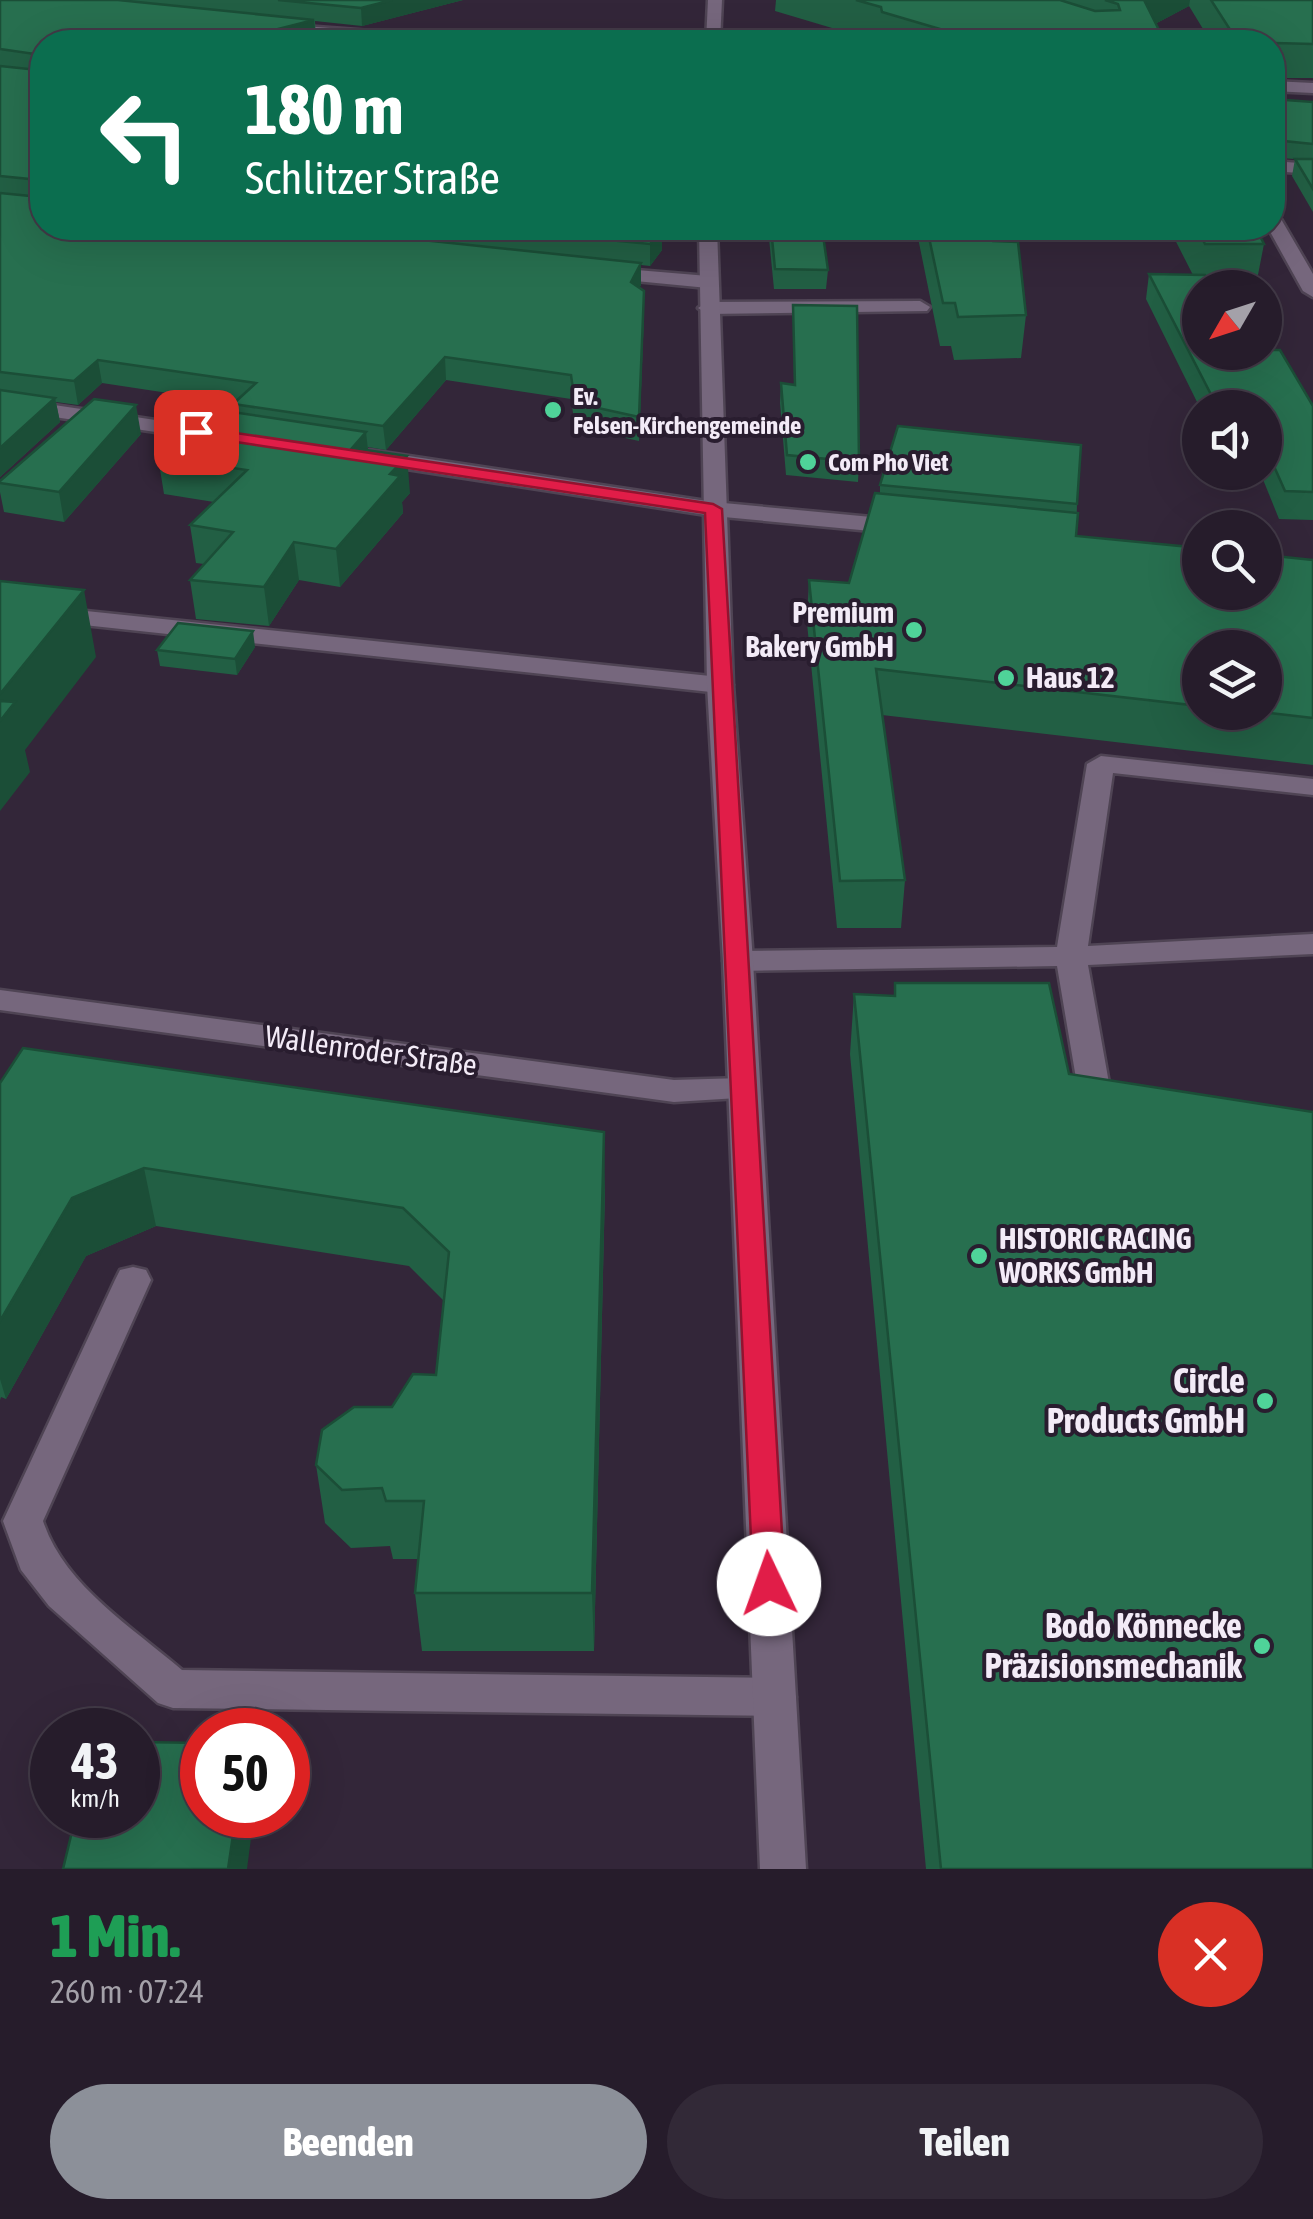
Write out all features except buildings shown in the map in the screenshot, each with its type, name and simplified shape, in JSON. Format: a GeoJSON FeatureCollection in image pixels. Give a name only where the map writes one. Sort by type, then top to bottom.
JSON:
{"type":"FeatureCollection","features":[{"type":"Feature","properties":{"kind":"main road"},"geometry":{"type":"LineString","coordinates":[[714,30],[715,0]]}},
{"type":"Feature","properties":{"kind":"main road"},"geometry":{"type":"LineString","coordinates":[[263,27],[304,30]]}},
{"type":"Feature","properties":{"kind":"main road"},"geometry":{"type":"LineString","coordinates":[[1285,87],[1313,88]]}},
{"type":"Feature","properties":{"kind":"main road"},"geometry":{"type":"LineString","coordinates":[[1285,167],[1313,168]]}},
{"type":"Feature","properties":{"kind":"main road"},"geometry":{"type":"LineString","coordinates":[[708,240],[720,685],[738,961],[783,1869]]}},
{"type":"Feature","properties":{"kind":"main road"},"geometry":{"type":"LineString","coordinates":[[1284,240],[1313,291]]}},
{"type":"Feature","properties":{"kind":"main road"},"geometry":{"type":"LineString","coordinates":[[579,271],[708,282]]}},
{"type":"Feature","properties":{"kind":"main road"},"geometry":{"type":"LineString","coordinates":[[708,308],[920,307]]}},
{"type":"Feature","properties":{"kind":"main road"},"geometry":{"type":"LineString","coordinates":[[0,402],[255,440]]}},
{"type":"Feature","properties":{"kind":"main road"},"geometry":{"type":"LineString","coordinates":[[353,455],[713,509],[924,530]]}},
{"type":"Feature","properties":{"kind":"main road"},"geometry":{"type":"LineString","coordinates":[[0,609],[720,685]]}},
{"type":"Feature","properties":{"kind":"main road"},"geometry":{"type":"LineString","coordinates":[[1136,1115],[1097,1108],[1071,956],[1101,764],[1313,787]]}},
{"type":"Feature","properties":{"kind":"main road"},"geometry":{"type":"LineString","coordinates":[[738,961],[1071,956],[1313,944]]}},
{"type":"Feature","properties":{"kind":"main road","name":"Wallenroder Straße"},"geometry":{"type":"LineString","coordinates":[[0,1000],[674,1092],[742,1089]]}},
{"type":"Feature","properties":{"kind":"main road"},"geometry":{"type":"LineString","coordinates":[[133,1280],[23,1522],[34,1558],[64,1593],[173,1689],[775,1696]]}},
{"type":"Feature","properties":{"kind":"place","name":"Ev. Felsen-Kirchengemeinde"},"geometry":{"type":"Point","coordinates":[553,410]}},
{"type":"Feature","properties":{"kind":"place","name":"Com Pho Viet"},"geometry":{"type":"Point","coordinates":[808,462]}},
{"type":"Feature","properties":{"kind":"place","name":"Premium Bakery GmbH"},"geometry":{"type":"Point","coordinates":[914,630]}},
{"type":"Feature","properties":{"kind":"place","name":"Haus 12"},"geometry":{"type":"Point","coordinates":[1006,678]}},
{"type":"Feature","properties":{"kind":"place","name":"HISTORIC RACING WORKS GmbH"},"geometry":{"type":"Point","coordinates":[979,1256]}},
{"type":"Feature","properties":{"kind":"place","name":"Circle Products GmbH"},"geometry":{"type":"Point","coordinates":[1265,1401]}},
{"type":"Feature","properties":{"kind":"place","name":"Bodo Könnecke Präzisionsmechanik"},"geometry":{"type":"Point","coordinates":[1262,1646]}},
{"type":"Feature","properties":{"kind":"route"},"geometry":{"type":"LineString","coordinates":[[196,432],[713,509],[769,1584]]}}]}
